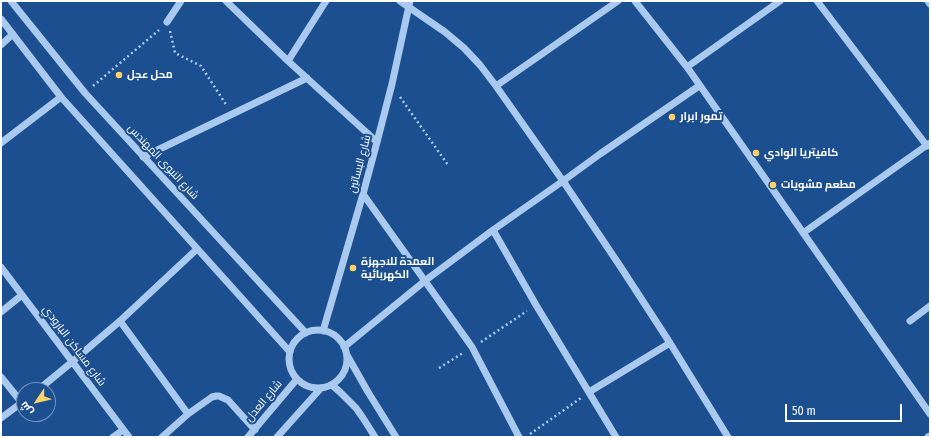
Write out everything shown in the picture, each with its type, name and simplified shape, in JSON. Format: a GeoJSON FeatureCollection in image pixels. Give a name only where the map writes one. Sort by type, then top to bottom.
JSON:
{"type":"FeatureCollection","features":[{"type":"Feature","properties":{"kind":"street","name":"شارع النبوى المهندس"},"geometry":{"type":"LineString","coordinates":[[11,1],[85,93],[306,333]]}},
{"type":"Feature","properties":{"kind":"street"},"geometry":{"type":"LineString","coordinates":[[168,22],[181,1]]}},
{"type":"Feature","properties":{"kind":"street"},"geometry":{"type":"LineString","coordinates":[[226,1],[288,61],[377,142]]}},
{"type":"Feature","properties":{"kind":"street"},"geometry":{"type":"LineString","coordinates":[[288,61],[326,1]]}},
{"type":"Feature","properties":{"kind":"street"},"geometry":{"type":"LineString","coordinates":[[400,1],[410,4],[464,48],[480,65],[496,86],[563,181],[670,343],[728,437]]}},
{"type":"Feature","properties":{"kind":"street"},"geometry":{"type":"LineString","coordinates":[[496,86],[618,1]]}},
{"type":"Feature","properties":{"kind":"street"},"geometry":{"type":"LineString","coordinates":[[635,1],[700,86],[930,414]]}},
{"type":"Feature","properties":{"kind":"street"},"geometry":{"type":"LineString","coordinates":[[687,68],[780,1]]}},
{"type":"Feature","properties":{"kind":"street"},"geometry":{"type":"LineString","coordinates":[[803,233],[928,145],[817,1]]}},
{"type":"Feature","properties":{"kind":"street","name":"شارع البساتين"},"geometry":{"type":"LineString","coordinates":[[323,331],[377,142],[410,4]]}},
{"type":"Feature","properties":{"kind":"street"},"geometry":{"type":"LineString","coordinates":[[1,19],[61,97],[290,352]]}},
{"type":"Feature","properties":{"kind":"street"},"geometry":{"type":"LineString","coordinates":[[1,45],[13,34]]}},
{"type":"Feature","properties":{"kind":"street"},"geometry":{"type":"LineString","coordinates":[[143,157],[307,78]]}},
{"type":"Feature","properties":{"kind":"street"},"geometry":{"type":"LineString","coordinates":[[345,350],[426,280],[493,230],[600,154],[700,86]]}},
{"type":"Feature","properties":{"kind":"street"},"geometry":{"type":"LineString","coordinates":[[1,143],[61,97]]}},
{"type":"Feature","properties":{"kind":"street"},"geometry":{"type":"LineString","coordinates":[[363,194],[426,280],[472,347],[519,437]]}},
{"type":"Feature","properties":{"kind":"street"},"geometry":{"type":"LineString","coordinates":[[493,230],[536,305],[616,437]]}},
{"type":"Feature","properties":{"kind":"street"},"geometry":{"type":"LineString","coordinates":[[48,382],[120,321],[197,249]]}},
{"type":"Feature","properties":{"kind":"street","name":"شارع مساكن البارودي"},"geometry":{"type":"LineString","coordinates":[[1,267],[129,437]]}},
{"type":"Feature","properties":{"kind":"street"},"geometry":{"type":"LineString","coordinates":[[1,312],[22,295]]}},
{"type":"Feature","properties":{"kind":"street"},"geometry":{"type":"LineString","coordinates":[[910,321],[930,306]]}},
{"type":"Feature","properties":{"kind":"street"},"geometry":{"type":"LineString","coordinates":[[120,321],[188,414]]}},
{"type":"Feature","properties":{"kind":"street"},"geometry":{"type":"LineString","coordinates":[[345,350],[347,363],[339,380],[332,385],[321,388],[312,388],[304,385],[297,379],[289,362],[290,352],[296,341],[306,333],[314,330],[323,331],[335,336],[339,339],[368,392],[396,437]]}},
{"type":"Feature","properties":{"kind":"street"},"geometry":{"type":"LineString","coordinates":[[589,392],[670,343]]}},
{"type":"Feature","properties":{"kind":"street"},"geometry":{"type":"LineString","coordinates":[[1,378],[16,394]]}},
{"type":"Feature","properties":{"kind":"street","name":"شارع العدل"},"geometry":{"type":"LineString","coordinates":[[248,437],[297,379]]}},
{"type":"Feature","properties":{"kind":"street"},"geometry":{"type":"LineString","coordinates":[[332,385],[352,404],[375,437]]}},
{"type":"Feature","properties":{"kind":"street"},"geometry":{"type":"LineString","coordinates":[[278,437],[321,388]]}},
{"type":"Feature","properties":{"kind":"street"},"geometry":{"type":"LineString","coordinates":[[162,437],[188,414],[212,397],[219,396],[228,400],[255,430]]}},
{"type":"Feature","properties":{"kind":"street"},"geometry":{"type":"LineString","coordinates":[[1,418],[16,407]]}},
{"type":"Feature","properties":{"kind":"street"},"geometry":{"type":"LineString","coordinates":[[113,437],[123,430]]}},
{"type":"Feature","properties":{"kind":"path"},"geometry":{"type":"LineString","coordinates":[[85,93],[168,22],[175,53],[201,66],[232,114]]}},
{"type":"Feature","properties":{"kind":"path"},"geometry":{"type":"LineString","coordinates":[[392,84],[448,165]]}},
{"type":"Feature","properties":{"kind":"path"},"geometry":{"type":"LineString","coordinates":[[439,368],[536,305]]}},
{"type":"Feature","properties":{"kind":"path"},"geometry":{"type":"LineString","coordinates":[[526,437],[589,392]]}},
{"type":"Feature","properties":{"kind":"place","name":"محل عجل"},"geometry":{"type":"Point","coordinates":[119,75]}},
{"type":"Feature","properties":{"kind":"place","name":"تمور ابرار"},"geometry":{"type":"Point","coordinates":[672,117]}},
{"type":"Feature","properties":{"kind":"place","name":"كافيتريا الوادي"},"geometry":{"type":"Point","coordinates":[756,153]}},
{"type":"Feature","properties":{"kind":"place","name":"مطعم مشويات"},"geometry":{"type":"Point","coordinates":[773,185]}},
{"type":"Feature","properties":{"kind":"place","name":"العمدة للاجهزة الكهربائية"},"geometry":{"type":"Point","coordinates":[353,268]}}]}
